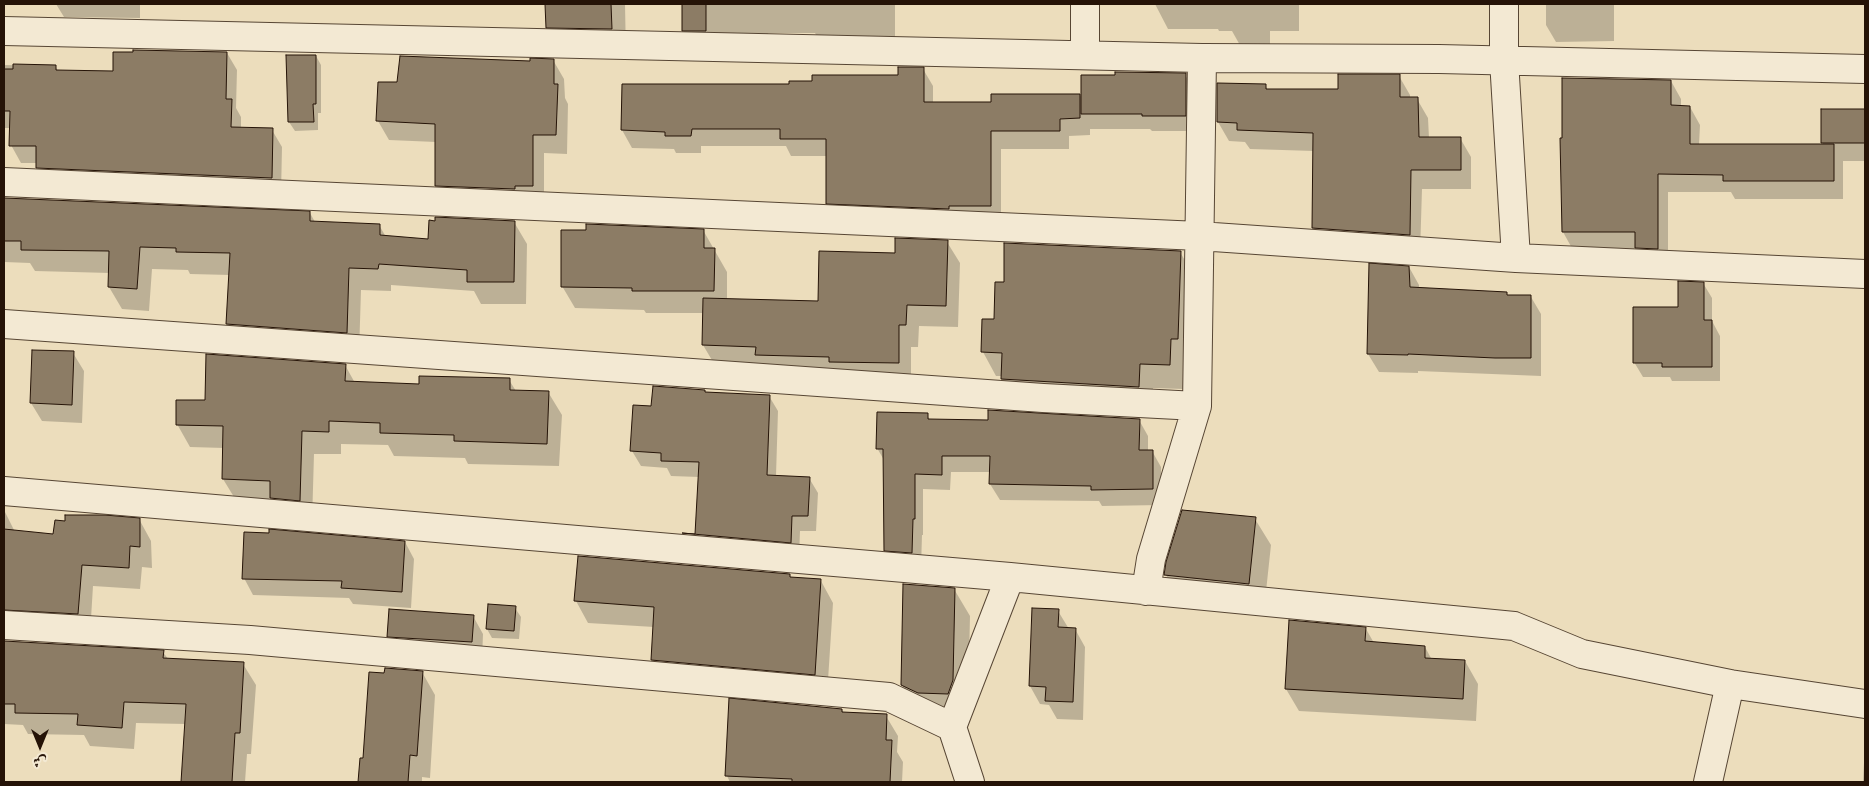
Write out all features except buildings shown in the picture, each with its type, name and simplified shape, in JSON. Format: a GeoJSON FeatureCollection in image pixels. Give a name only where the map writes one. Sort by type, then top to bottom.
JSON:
{"type":"FeatureCollection","features":[{"type":"Feature","properties":{"kind":"street"},"geometry":{"type":"LineString","coordinates":[[1085,4],[1085,54]]}},
{"type":"Feature","properties":{"kind":"street"},"geometry":{"type":"LineString","coordinates":[[1504,4],[1504,60],[1516,258]]}},
{"type":"Feature","properties":{"kind":"street"},"geometry":{"type":"LineString","coordinates":[[4,31],[1202,58],[1504,60],[1865,69]]}},
{"type":"Feature","properties":{"kind":"street"},"geometry":{"type":"LineString","coordinates":[[1146,591],[1151,559],[1197,406],[1202,58]]}},
{"type":"Feature","properties":{"kind":"street"},"geometry":{"type":"LineString","coordinates":[[4,182],[1199,236],[1516,258],[1865,274]]}},
{"type":"Feature","properties":{"kind":"street"},"geometry":{"type":"LineString","coordinates":[[4,324],[1043,398],[1197,406]]}},
{"type":"Feature","properties":{"kind":"street"},"geometry":{"type":"LineString","coordinates":[[4,491],[1010,577],[1514,626],[1582,654],[1730,684],[1865,704]]}},
{"type":"Feature","properties":{"kind":"street"},"geometry":{"type":"LineString","coordinates":[[970,782],[952,727],[1010,577]]}},
{"type":"Feature","properties":{"kind":"street"},"geometry":{"type":"LineString","coordinates":[[4,625],[250,640],[889,697],[952,727]]}},
{"type":"Feature","properties":{"kind":"street"},"geometry":{"type":"LineString","coordinates":[[1708,782],[1730,684]]}}]}
